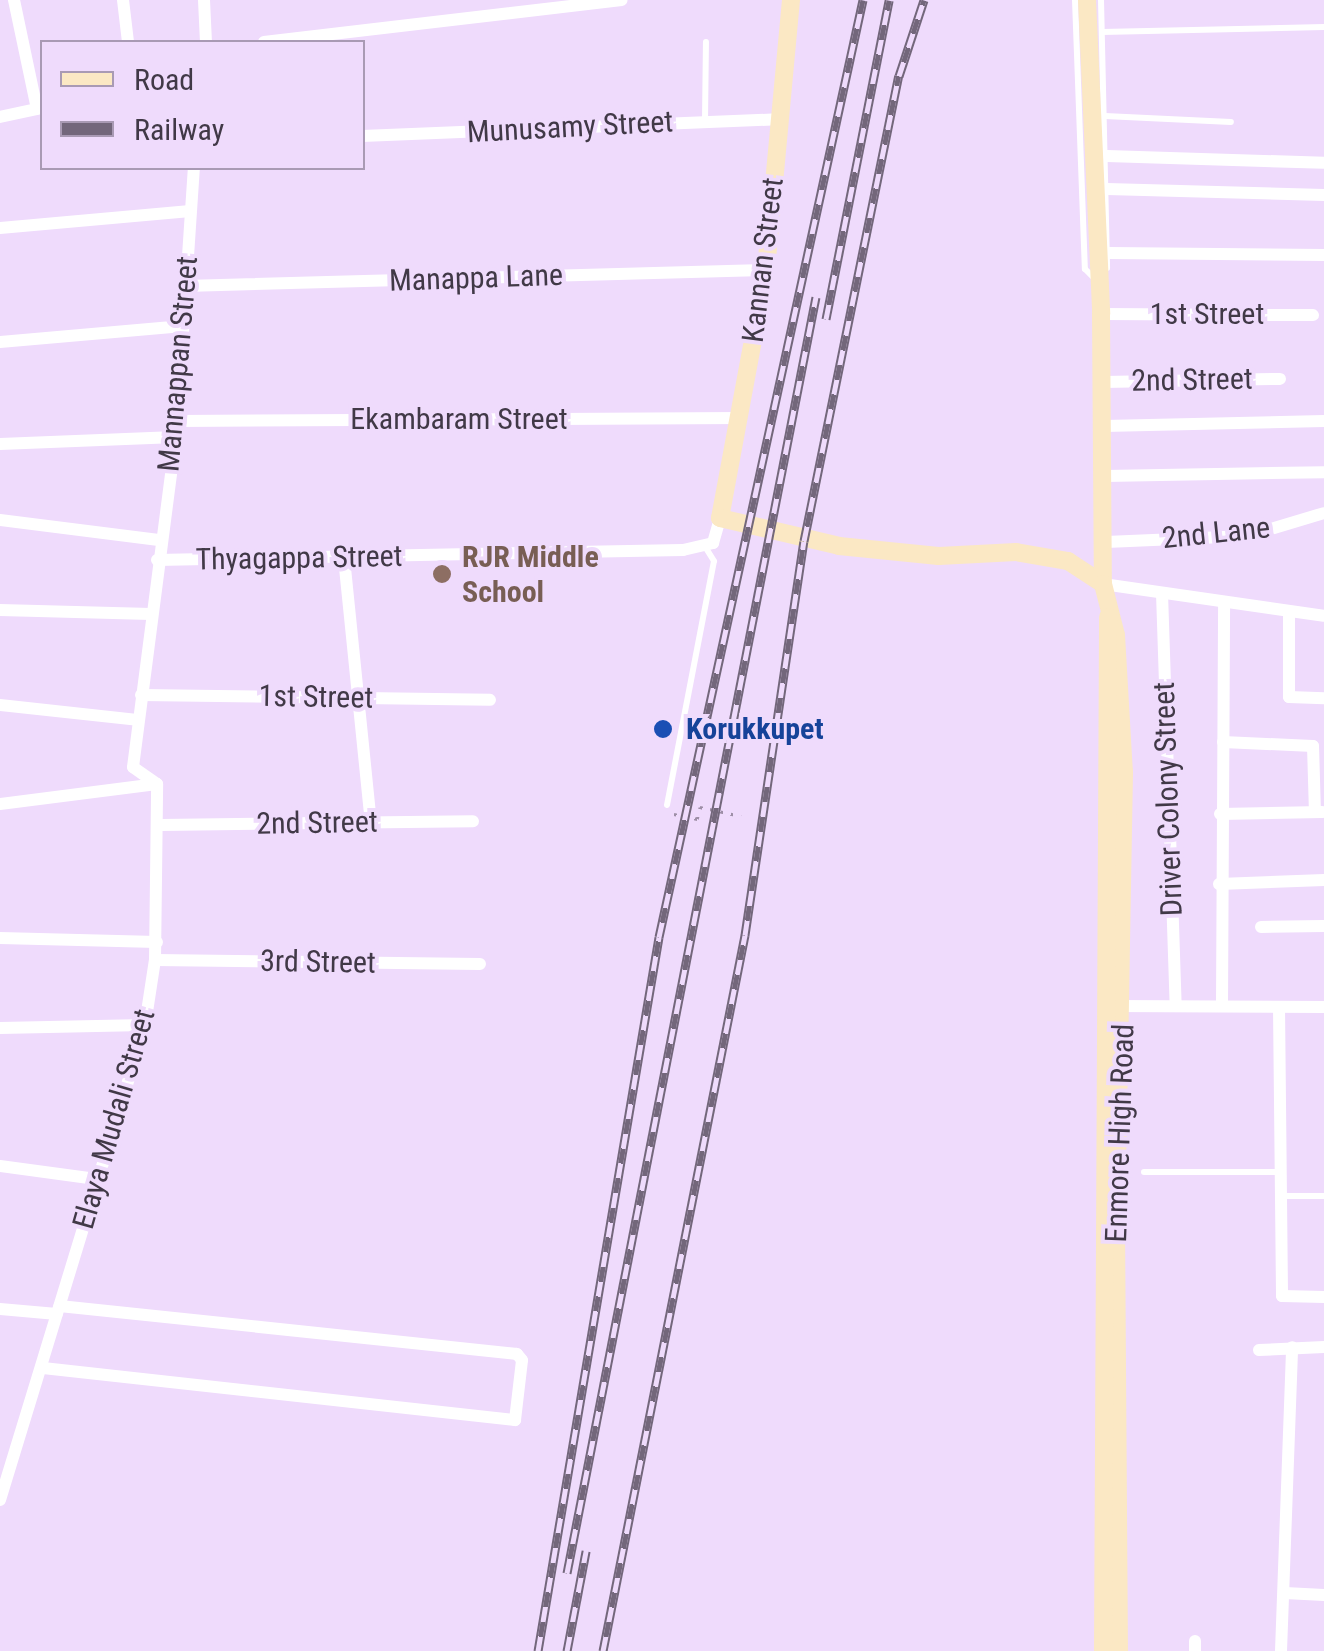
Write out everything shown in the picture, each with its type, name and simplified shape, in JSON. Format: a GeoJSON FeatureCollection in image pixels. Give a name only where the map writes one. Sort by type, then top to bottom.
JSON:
{"type":"FeatureCollection","features":[{"type":"Feature","properties":{"kind":"main road","name":"Kannan Street"},"geometry":{"type":"LineString","coordinates":[[720,518],[742,418],[766,270],[791,0]]}},
{"type":"Feature","properties":{"kind":"main road","name":"Enmore High Road"},"geometry":{"type":"LineString","coordinates":[[1087,0],[1101,267],[1106,542],[1103,584],[1108,617],[1119,1651]]}},
{"type":"Feature","properties":{"kind":"main road"},"geometry":{"type":"LineString","coordinates":[[720,518],[839,546],[939,556],[1016,552],[1068,561],[1103,584]]}},
{"type":"Feature","properties":{"kind":"main road","name":"Enmore High Road"},"geometry":{"type":"LineString","coordinates":[[1102,1651],[1115,1006]]}},
{"type":"Feature","properties":{"kind":"street"},"geometry":{"type":"LineString","coordinates":[[0,117],[40,108],[14,0]]}},
{"type":"Feature","properties":{"kind":"street"},"geometry":{"type":"LineString","coordinates":[[124,0],[128,40]]}},
{"type":"Feature","properties":{"kind":"street"},"geometry":{"type":"LineString","coordinates":[[204,0],[206,40]]}},
{"type":"Feature","properties":{"kind":"street"},"geometry":{"type":"LineString","coordinates":[[280,40],[622,0]]}},
{"type":"Feature","properties":{"kind":"street","name":"Munusamy Street"},"geometry":{"type":"LineString","coordinates":[[365,136],[778,119]]}},
{"type":"Feature","properties":{"kind":"street"},"geometry":{"type":"LineString","coordinates":[[1107,156],[1324,166]]}},
{"type":"Feature","properties":{"kind":"street","name":"Mannappan Street"},"geometry":{"type":"LineString","coordinates":[[157,560],[176,437],[194,170]]}},
{"type":"Feature","properties":{"kind":"street"},"geometry":{"type":"LineString","coordinates":[[1106,189],[1324,195]]}},
{"type":"Feature","properties":{"kind":"street"},"geometry":{"type":"LineString","coordinates":[[0,228],[190,211]]}},
{"type":"Feature","properties":{"kind":"street"},"geometry":{"type":"LineString","coordinates":[[1101,267],[1324,254]]}},
{"type":"Feature","properties":{"kind":"street","name":"Manappa Lane"},"geometry":{"type":"LineString","coordinates":[[185,286],[766,270]]}},
{"type":"Feature","properties":{"kind":"street","name":"1st Street"},"geometry":{"type":"LineString","coordinates":[[1102,314],[1313,315]]}},
{"type":"Feature","properties":{"kind":"street"},"geometry":{"type":"LineString","coordinates":[[0,342],[183,326]]}},
{"type":"Feature","properties":{"kind":"street","name":"2nd Street"},"geometry":{"type":"LineString","coordinates":[[1103,382],[1280,379]]}},
{"type":"Feature","properties":{"kind":"street","name":"Ekambaram Street"},"geometry":{"type":"LineString","coordinates":[[177,420],[742,418]]}},
{"type":"Feature","properties":{"kind":"street"},"geometry":{"type":"LineString","coordinates":[[1104,426],[1324,421]]}},
{"type":"Feature","properties":{"kind":"street"},"geometry":{"type":"LineString","coordinates":[[0,444],[176,437]]}},
{"type":"Feature","properties":{"kind":"street"},"geometry":{"type":"LineString","coordinates":[[1105,476],[1324,472]]}},
{"type":"Feature","properties":{"kind":"street","name":"2nd Lane"},"geometry":{"type":"LineString","coordinates":[[1106,542],[1247,536],[1324,513]]}},
{"type":"Feature","properties":{"kind":"street"},"geometry":{"type":"LineString","coordinates":[[706,548],[720,518]]}},
{"type":"Feature","properties":{"kind":"street"},"geometry":{"type":"LineString","coordinates":[[0,520],[159,540]]}},
{"type":"Feature","properties":{"kind":"street","name":"Thyagappa Street"},"geometry":{"type":"LineString","coordinates":[[157,560],[706,548]]}},
{"type":"Feature","properties":{"kind":"street"},"geometry":{"type":"LineString","coordinates":[[344,558],[372,822]]}},
{"type":"Feature","properties":{"kind":"street","name":"Elaya Mudali Street"},"geometry":{"type":"LineString","coordinates":[[0,1500],[146,1025],[157,942],[162,824],[157,784],[133,767],[157,560]]}},
{"type":"Feature","properties":{"kind":"street"},"geometry":{"type":"LineString","coordinates":[[1103,584],[1224,606],[1324,616]]}},
{"type":"Feature","properties":{"kind":"street","name":"Driver Colony Street"},"geometry":{"type":"LineString","coordinates":[[1162,593],[1176,1004]]}},
{"type":"Feature","properties":{"kind":"street"},"geometry":{"type":"LineString","coordinates":[[1222,1005],[1219,884],[1224,606]]}},
{"type":"Feature","properties":{"kind":"street"},"geometry":{"type":"LineString","coordinates":[[0,610],[152,614]]}},
{"type":"Feature","properties":{"kind":"street"},"geometry":{"type":"LineString","coordinates":[[1288,615],[1289,697],[1324,698]]}},
{"type":"Feature","properties":{"kind":"street","name":"1st Street"},"geometry":{"type":"LineString","coordinates":[[141,695],[490,700]]}},
{"type":"Feature","properties":{"kind":"street"},"geometry":{"type":"LineString","coordinates":[[0,705],[137,720]]}},
{"type":"Feature","properties":{"kind":"street"},"geometry":{"type":"LineString","coordinates":[[1220,814],[1320,812],[1313,746],[1222,742]]}},
{"type":"Feature","properties":{"kind":"street"},"geometry":{"type":"LineString","coordinates":[[0,804],[157,784]]}},
{"type":"Feature","properties":{"kind":"street","name":"2nd Street"},"geometry":{"type":"LineString","coordinates":[[162,824],[473,821]]}},
{"type":"Feature","properties":{"kind":"street"},"geometry":{"type":"LineString","coordinates":[[1219,884],[1324,880]]}},
{"type":"Feature","properties":{"kind":"street"},"geometry":{"type":"LineString","coordinates":[[1261,927],[1324,926]]}},
{"type":"Feature","properties":{"kind":"street"},"geometry":{"type":"LineString","coordinates":[[0,938],[157,942]]}},
{"type":"Feature","properties":{"kind":"street","name":"3rd Street"},"geometry":{"type":"LineString","coordinates":[[155,960],[480,964]]}},
{"type":"Feature","properties":{"kind":"street"},"geometry":{"type":"LineString","coordinates":[[1115,1006],[1324,1006]]}},
{"type":"Feature","properties":{"kind":"street"},"geometry":{"type":"LineString","coordinates":[[1279,1007],[1282,1296],[1324,1297]]}},
{"type":"Feature","properties":{"kind":"street"},"geometry":{"type":"LineString","coordinates":[[0,1028],[146,1025]]}},
{"type":"Feature","properties":{"kind":"street"},"geometry":{"type":"LineString","coordinates":[[0,1166],[96,1179]]}},
{"type":"Feature","properties":{"kind":"street"},"geometry":{"type":"LineString","coordinates":[[0,1309],[59,1310],[517,1354],[522,1360],[514,1420],[42,1368]]}},
{"type":"Feature","properties":{"kind":"street"},"geometry":{"type":"LineString","coordinates":[[1282,1651],[1292,1347]]}},
{"type":"Feature","properties":{"kind":"street"},"geometry":{"type":"LineString","coordinates":[[1259,1350],[1324,1347]]}},
{"type":"Feature","properties":{"kind":"street"},"geometry":{"type":"LineString","coordinates":[[1285,1593],[1324,1595]]}},
{"type":"Feature","properties":{"kind":"lane"},"geometry":{"type":"LineString","coordinates":[[1075,0],[1086,269],[1101,267],[1106,189],[1101,0]]}},
{"type":"Feature","properties":{"kind":"lane"},"geometry":{"type":"LineString","coordinates":[[1102,32],[1324,28]]}},
{"type":"Feature","properties":{"kind":"lane"},"geometry":{"type":"LineString","coordinates":[[704,121],[706,42]]}},
{"type":"Feature","properties":{"kind":"lane"},"geometry":{"type":"LineString","coordinates":[[1105,116],[1230,122]]}},
{"type":"Feature","properties":{"kind":"lane"},"geometry":{"type":"LineString","coordinates":[[668,809],[714,560],[706,548]]}},
{"type":"Feature","properties":{"kind":"lane"},"geometry":{"type":"LineString","coordinates":[[1144,1172],[1281,1172]]}},
{"type":"Feature","properties":{"kind":"lane"},"geometry":{"type":"LineString","coordinates":[[1281,1196],[1324,1196]]}},
{"type":"Feature","properties":{"kind":"path"},"geometry":{"type":"LineString","coordinates":[[668,809],[697,819],[700,807],[742,816]]}},
{"type":"Feature","properties":{"kind":"railway"},"geometry":{"type":"LineString","coordinates":[[538,1651],[659,937],[863,0]]}},
{"type":"Feature","properties":{"kind":"railway"},"geometry":{"type":"LineString","coordinates":[[826,319],[889,0]]}},
{"type":"Feature","properties":{"kind":"railway"},"geometry":{"type":"LineString","coordinates":[[603,1651],[745,935],[804,541],[899,76],[924,0]]}},
{"type":"Feature","properties":{"kind":"railway"},"geometry":{"type":"LineString","coordinates":[[567,1573],[816,297]]}},
{"type":"Feature","properties":{"kind":"railway"},"geometry":{"type":"LineString","coordinates":[[567,1651],[586,1551]]}},
{"type":"Feature","properties":{"kind":"place","name":"RJR Middle School"},"geometry":{"type":"Point","coordinates":[442,574]}},
{"type":"Feature","properties":{"kind":"place","name":"Korukkupet"},"geometry":{"type":"Point","coordinates":[663,729]}}]}
